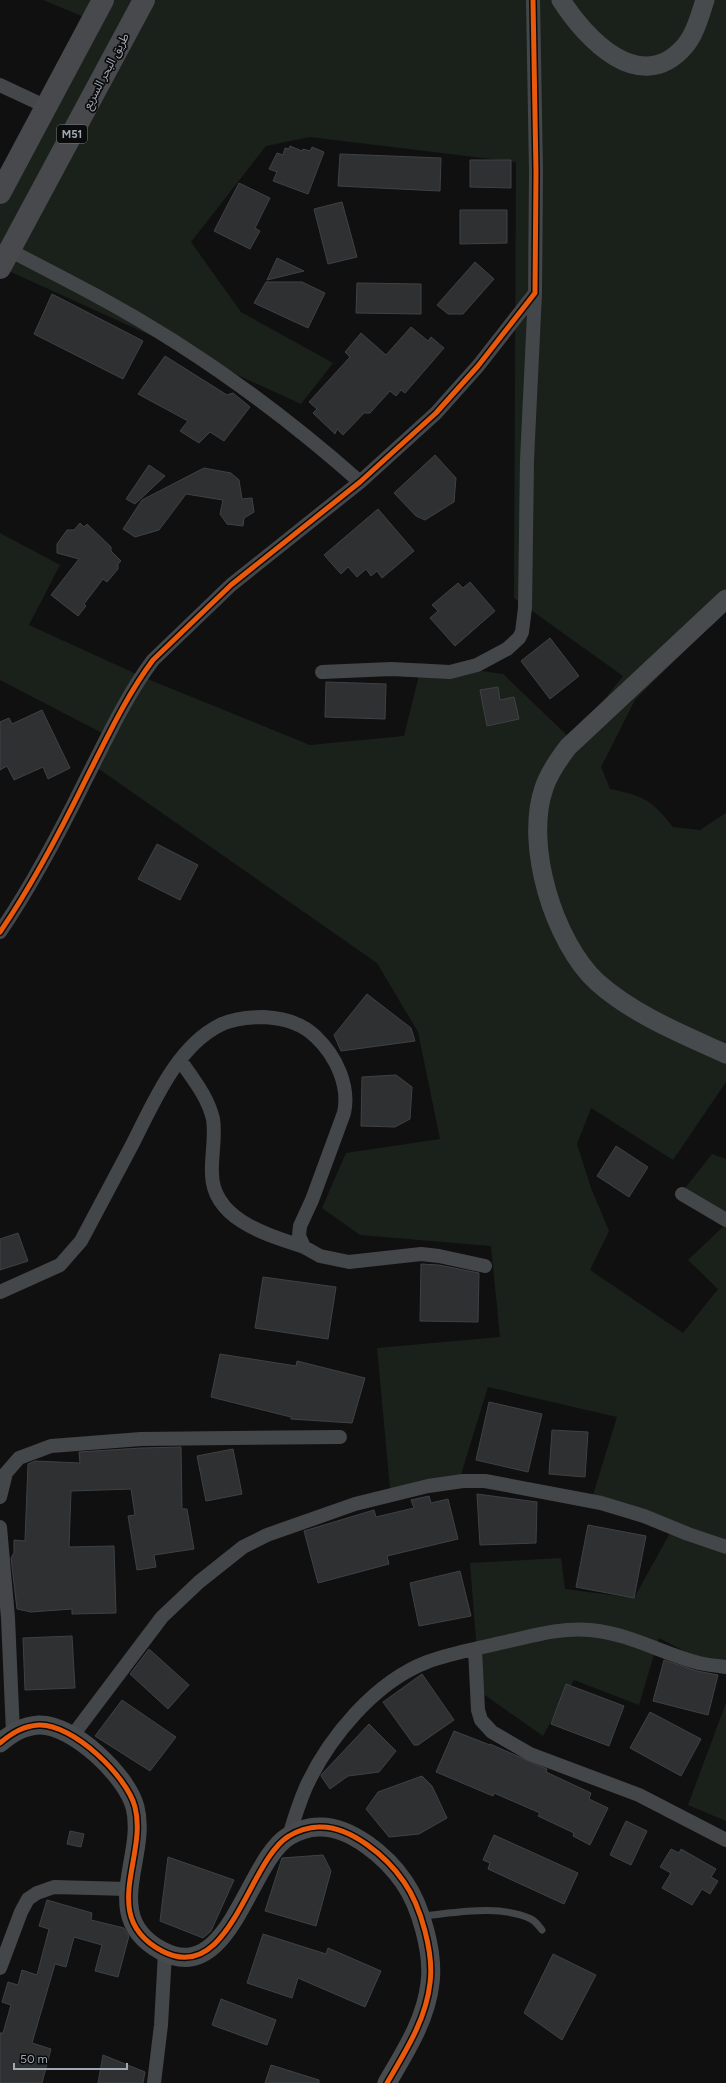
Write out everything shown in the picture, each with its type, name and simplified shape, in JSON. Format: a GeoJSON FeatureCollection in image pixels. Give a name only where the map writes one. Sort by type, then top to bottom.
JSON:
{"type":"FeatureCollection","features":[{"type":"Feature","properties":{"kind":"highway","name":"M51"},"geometry":{"type":"LineString","coordinates":[[0,193],[48,107],[103,0]]}},
{"type":"Feature","properties":{"kind":"highway","name":"طريق البحر السريع"},"geometry":{"type":"LineString","coordinates":[[5,259],[144,0]]}},
{"type":"Feature","properties":{"kind":"street"},"geometry":{"type":"LineString","coordinates":[[132,22],[156,0]]}},
{"type":"Feature","properties":{"kind":"street"},"geometry":{"type":"LineString","coordinates":[[322,672],[391,669],[450,672],[476,665],[506,649],[519,638],[522,632],[525,608],[527,460],[535,293],[536,172],[533,0]]}},
{"type":"Feature","properties":{"kind":"street"},"geometry":{"type":"LineString","coordinates":[[561,0],[573,19],[604,49],[621,60],[647,68],[673,58],[685,47],[694,30],[705,0]]}},
{"type":"Feature","properties":{"kind":"street"},"geometry":{"type":"LineString","coordinates":[[0,85],[48,107]]}},
{"type":"Feature","properties":{"kind":"street"},"geometry":{"type":"LineString","coordinates":[[5,259],[96,295],[224,375],[318,445],[360,482]]}},
{"type":"Feature","properties":{"kind":"street"},"geometry":{"type":"LineString","coordinates":[[0,932],[24,897],[59,834],[105,741],[152,660],[230,584],[360,482],[459,389],[535,293]]}},
{"type":"Feature","properties":{"kind":"street"},"geometry":{"type":"LineString","coordinates":[[726,599],[568,747],[559,759],[543,789],[537,822],[541,865],[551,900],[567,940],[584,966],[617,998],[635,1010],[726,1054]]}},
{"type":"Feature","properties":{"kind":"street"},"geometry":{"type":"LineString","coordinates":[[0,1292],[60,1265],[81,1241],[167,1078],[180,1060],[208,1033],[220,1025],[235,1019],[252,1017],[272,1018],[304,1027],[325,1047],[340,1074],[346,1099],[345,1107],[312,1200],[300,1226],[299,1236],[304,1247]]}},
{"type":"Feature","properties":{"kind":"street"},"geometry":{"type":"LineString","coordinates":[[180,1060],[207,1101],[210,1109],[214,1133],[213,1186],[221,1202],[251,1228],[304,1247],[320,1256],[349,1262],[421,1254],[439,1256],[485,1266]]}},
{"type":"Feature","properties":{"kind":"street"},"geometry":{"type":"LineString","coordinates":[[682,1194],[726,1220]]}},
{"type":"Feature","properties":{"kind":"street"},"geometry":{"type":"LineString","coordinates":[[0,1497],[6,1473],[14,1462],[32,1452],[51,1446],[142,1439],[340,1437]]}},
{"type":"Feature","properties":{"kind":"street"},"geometry":{"type":"LineString","coordinates":[[73,1735],[162,1617],[199,1582],[243,1547],[267,1535],[355,1504],[428,1486],[463,1481],[486,1481],[601,1503],[644,1516],[688,1534],[726,1547]]}},
{"type":"Feature","properties":{"kind":"street"},"geometry":{"type":"LineString","coordinates":[[0,1527],[8,1618],[6,1738],[26,1727],[41,1725],[56,1728],[73,1735],[113,1770],[133,1799],[138,1816],[137,1844],[128,1889],[131,1916],[142,1938],[165,1953],[176,1956],[201,1953],[226,1932],[268,1860],[280,1844],[289,1836],[318,1827],[344,1831],[359,1839],[376,1852],[404,1882],[420,1916],[430,1963],[430,1986],[415,2034],[387,2083]]}},
{"type":"Feature","properties":{"kind":"street"},"geometry":{"type":"LineString","coordinates":[[289,1836],[306,1786],[320,1760],[351,1718],[372,1697],[408,1672],[443,1656],[539,1634],[589,1630],[625,1635],[699,1663],[726,1667]]}},
{"type":"Feature","properties":{"kind":"street"},"geometry":{"type":"LineString","coordinates":[[475,1649],[478,1710],[481,1720],[492,1732],[530,1754],[639,1795],[726,1840]]}},
{"type":"Feature","properties":{"kind":"street"},"geometry":{"type":"LineString","coordinates":[[0,1968],[21,1912],[28,1899],[37,1893],[54,1887],[128,1889]]}},
{"type":"Feature","properties":{"kind":"street"},"geometry":{"type":"LineString","coordinates":[[154,2083],[161,2025],[165,1953]]}},
{"type":"Feature","properties":{"kind":"lane"},"geometry":{"type":"LineString","coordinates":[[420,1916],[498,1911],[520,1915],[533,1920],[542,1930]]}},
{"type":"Feature","properties":{"kind":"shaded area"},"geometry":{"type":"Polygon","coordinates":[[[43,0],[726,0],[726,610],[635,700],[601,767],[610,789],[631,794],[646,800],[666,818],[673,827],[700,830],[726,813],[726,1082],[673,1160],[591,1108],[577,1144],[591,1188],[609,1231],[590,1270],[683,1333],[718,1289],[688,1260],[725,1225],[682,1192],[712,1154],[726,1159],[726,1673],[659,1638],[639,1705],[574,1680],[543,1736],[476,1689],[476,1640],[470,1563],[561,1558],[565,1589],[634,1598],[675,1524],[592,1498],[617,1417],[488,1387],[458,1484],[391,1498],[377,1348],[500,1337],[491,1246],[360,1235],[322,1208],[346,1153],[440,1139],[418,1032],[377,963],[96,767],[104,734],[0,680],[0,533],[60,565],[29,625],[145,678],[310,745],[404,736],[422,663],[503,674],[572,740],[623,676],[514,598],[516,162],[310,137],[266,146],[191,242],[241,312],[333,363],[301,404],[0,267],[0,195],[89,19],[43,0]]]}},
{"type":"Feature","properties":{"kind":"shaded area"},"geometry":{"type":"Polygon","coordinates":[[[726,1703],[726,1821],[688,1805],[726,1703]]]}},
{"type":"Feature","properties":{"kind":"building"},"geometry":{"type":"Polygon","coordinates":[[[290,146],[302,151],[303,149],[310,151],[312,147],[324,152],[308,194],[273,181],[277,172],[269,169],[277,153],[283,155],[285,148],[289,149],[290,146]]]}},
{"type":"Feature","properties":{"kind":"building"},"geometry":{"type":"Polygon","coordinates":[[[340,154],[441,158],[440,191],[338,186],[340,154]]]}},
{"type":"Feature","properties":{"kind":"building"},"geometry":{"type":"Polygon","coordinates":[[[470,160],[511,160],[511,188],[470,187],[470,160]]]}},
{"type":"Feature","properties":{"kind":"building"},"geometry":{"type":"Polygon","coordinates":[[[239,183],[270,198],[255,228],[260,231],[250,249],[214,231],[239,183]]]}},
{"type":"Feature","properties":{"kind":"building"},"geometry":{"type":"Polygon","coordinates":[[[342,202],[357,257],[328,264],[314,209],[342,202]]]}},
{"type":"Feature","properties":{"kind":"building"},"geometry":{"type":"Polygon","coordinates":[[[460,210],[507,210],[507,243],[460,244],[460,210]]]}},
{"type":"Feature","properties":{"kind":"building"},"geometry":{"type":"Polygon","coordinates":[[[277,258],[304,271],[267,280],[277,258]]]}},
{"type":"Feature","properties":{"kind":"building"},"geometry":{"type":"Polygon","coordinates":[[[475,262],[494,279],[463,314],[448,314],[437,305],[475,262]]]}},
{"type":"Feature","properties":{"kind":"building"},"geometry":{"type":"Polygon","coordinates":[[[266,282],[302,282],[325,293],[308,328],[254,303],[266,282]]]}},
{"type":"Feature","properties":{"kind":"building"},"geometry":{"type":"Polygon","coordinates":[[[357,283],[421,284],[421,314],[356,313],[357,283]]]}},
{"type":"Feature","properties":{"kind":"building"},"geometry":{"type":"Polygon","coordinates":[[[52,294],[143,341],[123,379],[34,334],[52,294]]]}},
{"type":"Feature","properties":{"kind":"building"},"geometry":{"type":"Polygon","coordinates":[[[411,327],[428,341],[431,337],[444,348],[405,393],[401,390],[396,396],[390,391],[370,413],[364,413],[343,435],[337,429],[335,434],[313,413],[317,409],[309,402],[350,357],[345,352],[361,333],[386,355],[411,327]]]}},
{"type":"Feature","properties":{"kind":"building"},"geometry":{"type":"Polygon","coordinates":[[[165,356],[227,395],[233,393],[250,407],[224,441],[210,432],[199,443],[180,431],[188,421],[138,394],[165,356]]]}},
{"type":"Feature","properties":{"kind":"building"},"geometry":{"type":"Polygon","coordinates":[[[435,455],[456,478],[454,502],[425,520],[416,516],[394,493],[435,455]]]}},
{"type":"Feature","properties":{"kind":"building"},"geometry":{"type":"Polygon","coordinates":[[[149,465],[165,476],[135,504],[126,499],[149,465]]]}},
{"type":"Feature","properties":{"kind":"building"},"geometry":{"type":"Polygon","coordinates":[[[204,468],[231,473],[239,480],[242,499],[252,498],[254,512],[244,518],[243,526],[227,524],[220,514],[223,500],[186,494],[159,530],[135,537],[123,529],[142,500],[204,468]]]}},
{"type":"Feature","properties":{"kind":"building"},"geometry":{"type":"Polygon","coordinates":[[[378,509],[414,551],[382,578],[377,571],[371,576],[366,569],[357,577],[348,567],[341,574],[324,555],[378,509]]]}},
{"type":"Feature","properties":{"kind":"building"},"geometry":{"type":"Polygon","coordinates":[[[80,523],[84,527],[87,524],[111,547],[111,551],[121,561],[118,564],[118,569],[107,582],[103,579],[84,604],[86,606],[78,616],[51,595],[79,559],[57,553],[57,544],[67,530],[74,530],[80,523]]]}},
{"type":"Feature","properties":{"kind":"building"},"geometry":{"type":"Polygon","coordinates":[[[470,582],[495,611],[455,646],[430,618],[438,611],[432,605],[458,583],[463,588],[470,582]]]}},
{"type":"Feature","properties":{"kind":"building"},"geometry":{"type":"Polygon","coordinates":[[[550,638],[579,676],[550,699],[521,661],[550,638]]]}},
{"type":"Feature","properties":{"kind":"building"},"geometry":{"type":"Polygon","coordinates":[[[326,682],[386,684],[385,719],[325,717],[326,682]]]}},
{"type":"Feature","properties":{"kind":"building"},"geometry":{"type":"Polygon","coordinates":[[[498,687],[500,700],[514,697],[519,719],[487,726],[480,690],[498,687]]]}},
{"type":"Feature","properties":{"kind":"building"},"geometry":{"type":"Polygon","coordinates":[[[42,710],[70,768],[48,779],[43,767],[14,780],[7,766],[0,770],[0,722],[9,718],[12,724],[42,710]]]}},
{"type":"Feature","properties":{"kind":"building"},"geometry":{"type":"Polygon","coordinates":[[[157,844],[198,865],[180,900],[138,879],[157,844]]]}},
{"type":"Feature","properties":{"kind":"building"},"geometry":{"type":"Polygon","coordinates":[[[367,994],[411,1028],[415,1041],[341,1051],[334,1035],[367,994]]]}},
{"type":"Feature","properties":{"kind":"building"},"geometry":{"type":"Polygon","coordinates":[[[396,1075],[412,1087],[410,1119],[395,1127],[361,1126],[362,1077],[396,1075]]]}},
{"type":"Feature","properties":{"kind":"building"},"geometry":{"type":"Polygon","coordinates":[[[616,1146],[648,1167],[629,1197],[597,1176],[616,1146]]]}},
{"type":"Feature","properties":{"kind":"building"},"geometry":{"type":"Polygon","coordinates":[[[18,1233],[28,1261],[0,1270],[0,1239],[18,1233]]]}},
{"type":"Feature","properties":{"kind":"building"},"geometry":{"type":"Polygon","coordinates":[[[421,1264],[439,1265],[479,1273],[478,1322],[420,1321],[421,1264]]]}},
{"type":"Feature","properties":{"kind":"building"},"geometry":{"type":"Polygon","coordinates":[[[263,1277],[336,1287],[328,1339],[255,1328],[263,1277]]]}},
{"type":"Feature","properties":{"kind":"building"},"geometry":{"type":"Polygon","coordinates":[[[220,1354],[296,1366],[297,1361],[365,1378],[352,1423],[291,1419],[291,1417],[211,1397],[220,1354]]]}},
{"type":"Feature","properties":{"kind":"building"},"geometry":{"type":"Polygon","coordinates":[[[489,1402],[542,1414],[528,1472],[476,1460],[489,1402]]]}},
{"type":"Feature","properties":{"kind":"building"},"geometry":{"type":"Polygon","coordinates":[[[552,1430],[588,1432],[585,1477],[549,1474],[552,1430]]]}},
{"type":"Feature","properties":{"kind":"building"},"geometry":{"type":"Polygon","coordinates":[[[181,1447],[182,1509],[187,1509],[194,1549],[154,1555],[156,1567],[137,1570],[128,1516],[135,1515],[131,1489],[71,1491],[69,1547],[114,1546],[116,1613],[72,1614],[72,1609],[31,1612],[17,1609],[11,1558],[14,1553],[14,1540],[25,1541],[28,1464],[35,1461],[80,1463],[79,1452],[181,1447]]]}},
{"type":"Feature","properties":{"kind":"building"},"geometry":{"type":"Polygon","coordinates":[[[233,1449],[242,1494],[206,1501],[197,1456],[233,1449]]]}},
{"type":"Feature","properties":{"kind":"building"},"geometry":{"type":"Polygon","coordinates":[[[477,1494],[537,1502],[536,1543],[480,1545],[477,1494]]]}},
{"type":"Feature","properties":{"kind":"building"},"geometry":{"type":"Polygon","coordinates":[[[429,1496],[431,1503],[448,1499],[458,1539],[387,1556],[389,1564],[318,1583],[304,1531],[374,1510],[376,1517],[414,1508],[411,1500],[429,1496]]]}},
{"type":"Feature","properties":{"kind":"building"},"geometry":{"type":"Polygon","coordinates":[[[588,1525],[646,1536],[634,1598],[576,1587],[588,1525]]]}},
{"type":"Feature","properties":{"kind":"building"},"geometry":{"type":"Polygon","coordinates":[[[460,1571],[471,1616],[419,1626],[410,1583],[460,1571]]]}},
{"type":"Feature","properties":{"kind":"building"},"geometry":{"type":"Polygon","coordinates":[[[72,1636],[75,1688],[25,1690],[23,1638],[72,1636]]]}},
{"type":"Feature","properties":{"kind":"building"},"geometry":{"type":"Polygon","coordinates":[[[149,1649],[189,1685],[168,1709],[130,1674],[149,1649]]]}},
{"type":"Feature","properties":{"kind":"building"},"geometry":{"type":"Polygon","coordinates":[[[664,1660],[697,1671],[718,1675],[708,1715],[653,1701],[664,1660]]]}},
{"type":"Feature","properties":{"kind":"building"},"geometry":{"type":"Polygon","coordinates":[[[422,1674],[454,1720],[418,1745],[414,1745],[383,1702],[422,1674]]]}},
{"type":"Feature","properties":{"kind":"building"},"geometry":{"type":"Polygon","coordinates":[[[566,1684],[624,1706],[609,1746],[551,1724],[566,1684]]]}},
{"type":"Feature","properties":{"kind":"building"},"geometry":{"type":"Polygon","coordinates":[[[122,1700],[176,1737],[150,1771],[95,1736],[122,1700]]]}},
{"type":"Feature","properties":{"kind":"building"},"geometry":{"type":"Polygon","coordinates":[[[650,1712],[701,1739],[681,1776],[630,1748],[650,1712]]]}},
{"type":"Feature","properties":{"kind":"building"},"geometry":{"type":"Polygon","coordinates":[[[369,1724],[396,1751],[379,1772],[348,1776],[330,1789],[321,1776],[322,1774],[369,1724]]]}},
{"type":"Feature","properties":{"kind":"building"},"geometry":{"type":"Polygon","coordinates":[[[454,1731],[490,1744],[547,1769],[546,1772],[591,1793],[589,1799],[608,1808],[590,1845],[573,1836],[574,1833],[538,1816],[540,1813],[494,1793],[493,1796],[436,1772],[454,1731]]]}},
{"type":"Feature","properties":{"kind":"building"},"geometry":{"type":"Polygon","coordinates":[[[422,1776],[432,1786],[447,1818],[419,1834],[389,1837],[366,1809],[378,1792],[422,1776]]]}},
{"type":"Feature","properties":{"kind":"building"},"geometry":{"type":"Polygon","coordinates":[[[626,1821],[647,1831],[631,1865],[610,1855],[626,1821]]]}},
{"type":"Feature","properties":{"kind":"building"},"geometry":{"type":"Polygon","coordinates":[[[70,1831],[84,1834],[81,1847],[67,1844],[70,1831]]]}},
{"type":"Feature","properties":{"kind":"building"},"geometry":{"type":"Polygon","coordinates":[[[494,1835],[578,1873],[564,1904],[488,1869],[490,1863],[483,1860],[494,1835]]]}},
{"type":"Feature","properties":{"kind":"building"},"geometry":{"type":"Polygon","coordinates":[[[671,1849],[679,1853],[681,1849],[716,1869],[711,1877],[718,1881],[710,1894],[702,1889],[692,1905],[662,1888],[671,1873],[660,1867],[671,1849]]]}},
{"type":"Feature","properties":{"kind":"building"},"geometry":{"type":"Polygon","coordinates":[[[323,1855],[331,1871],[316,1926],[265,1911],[282,1858],[323,1855]]]}},
{"type":"Feature","properties":{"kind":"building"},"geometry":{"type":"Polygon","coordinates":[[[168,1857],[234,1880],[211,1931],[203,1938],[160,1921],[168,1857]]]}},
{"type":"Feature","properties":{"kind":"building"},"geometry":{"type":"Polygon","coordinates":[[[47,1900],[92,1913],[91,1920],[124,1928],[129,1936],[118,1977],[95,1971],[102,1945],[74,1937],[66,1967],[55,1964],[32,2043],[51,2049],[42,2083],[0,2083],[0,2033],[3,2033],[11,2005],[2,2002],[8,1982],[18,1985],[22,1970],[37,1975],[49,1929],[39,1926],[47,1900]]]}},
{"type":"Feature","properties":{"kind":"building"},"geometry":{"type":"Polygon","coordinates":[[[263,1934],[326,1954],[328,1948],[381,1971],[365,2007],[298,1978],[292,1998],[247,1983],[263,1934]]]}},
{"type":"Feature","properties":{"kind":"building"},"geometry":{"type":"Polygon","coordinates":[[[553,1954],[596,1975],[562,2040],[524,2013],[553,1954]]]}},
{"type":"Feature","properties":{"kind":"building"},"geometry":{"type":"Polygon","coordinates":[[[221,1999],[276,2020],[267,2045],[212,2025],[221,1999]]]}},
{"type":"Feature","properties":{"kind":"building"},"geometry":{"type":"Polygon","coordinates":[[[103,2055],[145,2072],[143,2083],[98,2083],[103,2055]]]}},
{"type":"Feature","properties":{"kind":"building"},"geometry":{"type":"Polygon","coordinates":[[[271,2065],[319,2080],[319,2083],[265,2083],[271,2065]]]}},
{"type":"Feature","properties":{"kind":"cycle path"},"geometry":{"type":"LineString","coordinates":[[0,932],[46,857],[117,718],[134,688],[153,660],[231,585],[360,482],[436,413],[478,366],[535,293],[536,172],[533,0]]}},
{"type":"Feature","properties":{"kind":"cycle path"},"geometry":{"type":"LineString","coordinates":[[0,1743],[13,1733],[23,1728],[39,1725],[53,1727],[82,1742],[97,1754],[121,1781],[130,1795],[135,1807],[137,1826],[136,1846],[129,1885],[129,1904],[133,1921],[143,1937],[162,1951],[185,1957],[205,1952],[221,1937],[236,1916],[261,1869],[275,1849],[289,1836],[296,1832],[314,1827],[343,1831],[367,1844],[378,1853],[397,1872],[416,1904],[425,1931],[431,1971],[428,1997],[419,2023],[414,2035],[387,2083]]}}]}
